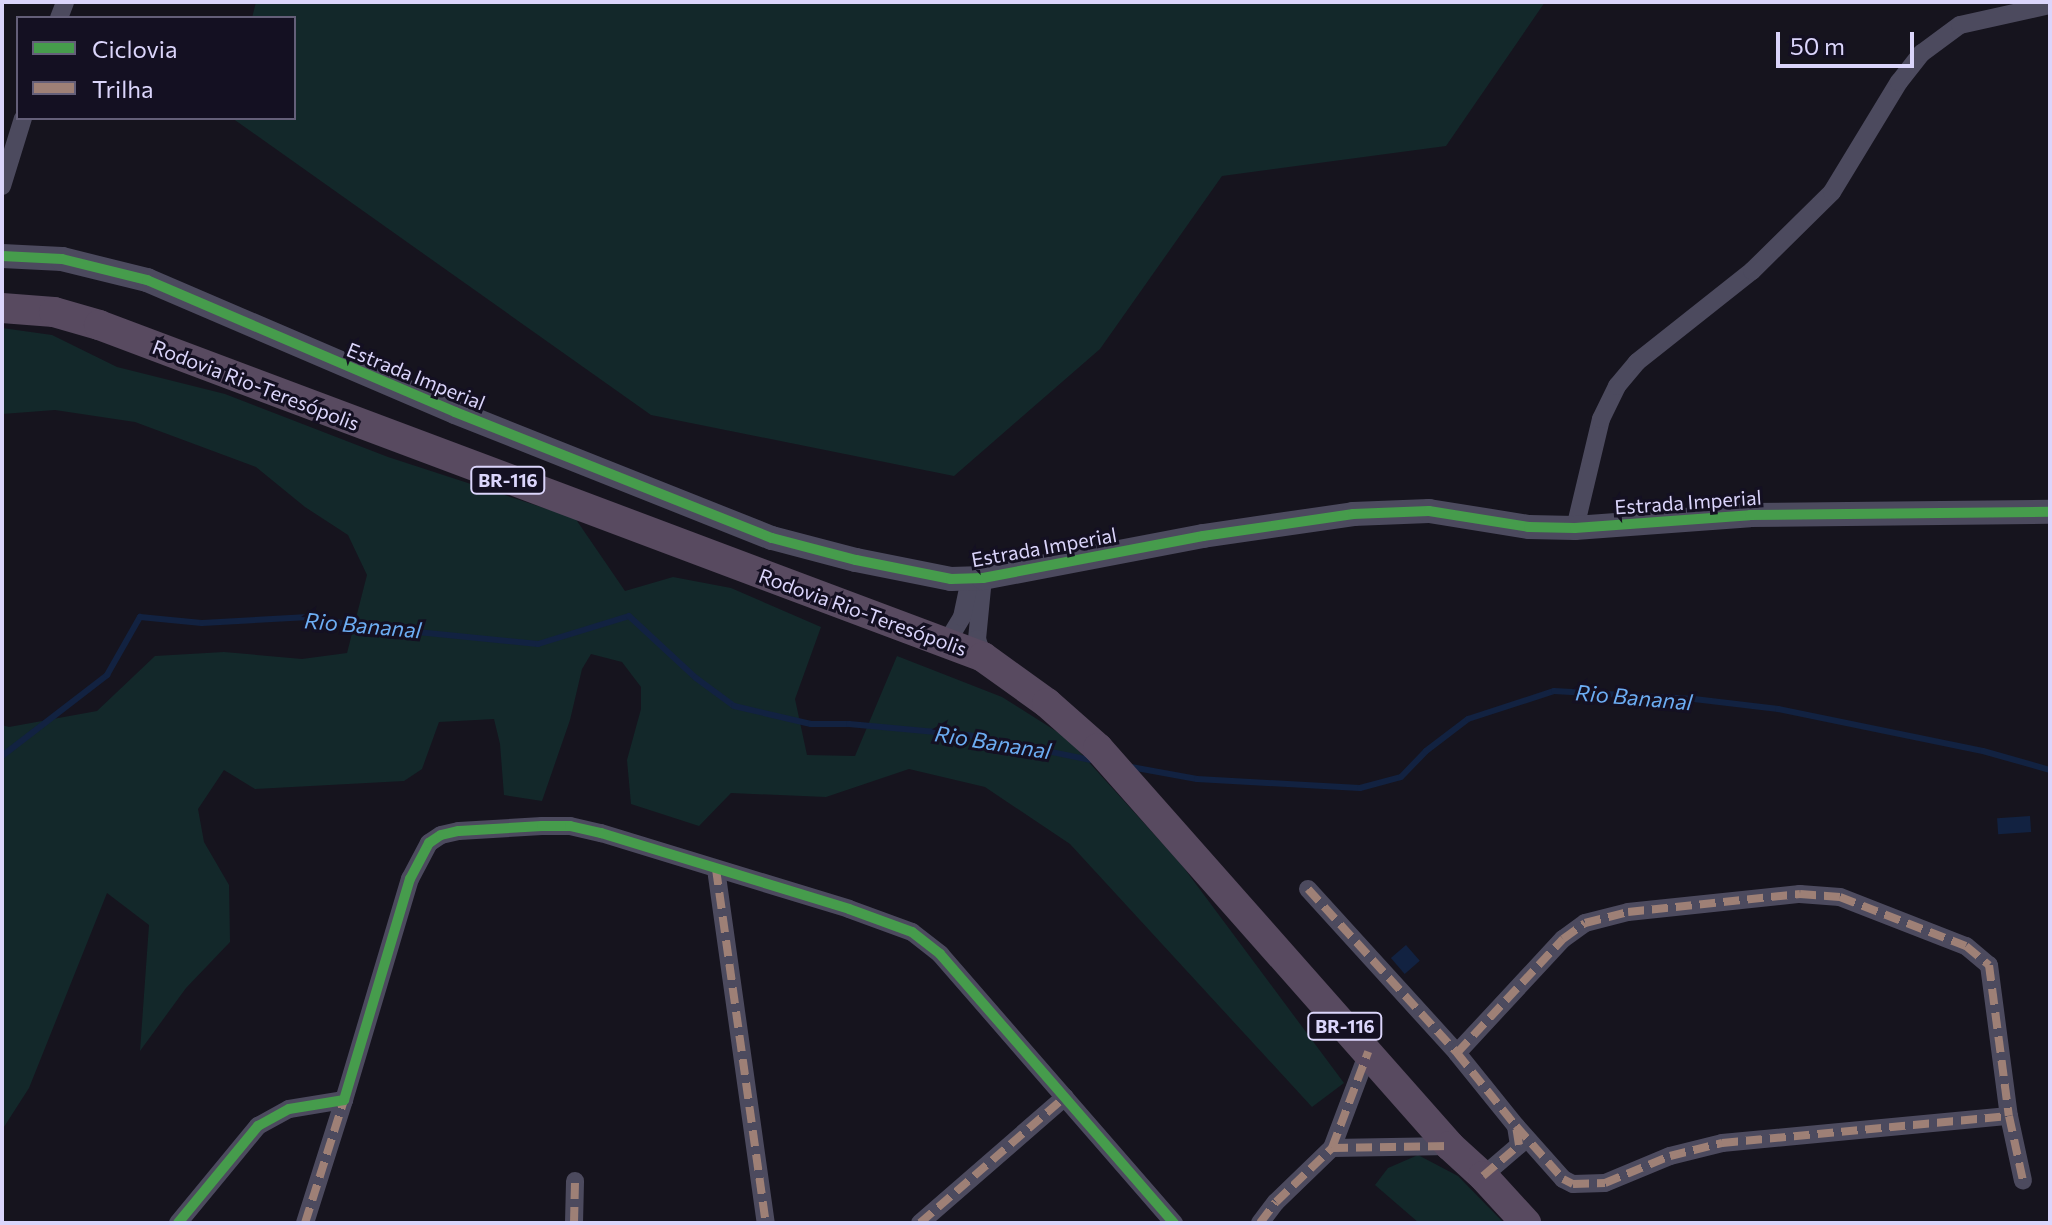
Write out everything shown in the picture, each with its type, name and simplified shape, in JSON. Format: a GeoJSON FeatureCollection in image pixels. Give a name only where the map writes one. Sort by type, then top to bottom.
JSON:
{"type":"FeatureCollection","features":[{"type":"Feature","properties":{"kind":"highway","name":"Rodovia Rio-Teresópolis"},"geometry":{"type":"LineString","coordinates":[[2,308],[54,312],[99,325],[868,616],[947,642],[995,666],[1098,748],[1450,1146],[1483,1176],[1526,1223]]}},
{"type":"Feature","properties":{"kind":"street"},"geometry":{"type":"LineString","coordinates":[[1575,528],[1601,419],[1617,386],[1637,362],[1752,271],[1832,192],[1899,82],[1922,53],[1960,25],[2050,5]]}},
{"type":"Feature","properties":{"kind":"street"},"geometry":{"type":"LineString","coordinates":[[2,186],[22,120]]}},
{"type":"Feature","properties":{"kind":"street","name":"Estrada Imperial"},"geometry":{"type":"LineString","coordinates":[[2,256],[62,259],[147,280],[455,412],[772,538],[856,560],[976,578],[1203,536],[1353,514],[1429,511],[1529,527],[1575,528],[1750,515],[2050,512]]}},
{"type":"Feature","properties":{"kind":"street"},"geometry":{"type":"LineString","coordinates":[[947,642],[962,617],[976,578]]}},
{"type":"Feature","properties":{"kind":"street"},"geometry":{"type":"LineString","coordinates":[[976,578],[977,639],[995,666]]}},
{"type":"Feature","properties":{"kind":"street"},"geometry":{"type":"LineString","coordinates":[[305,1223],[410,879],[429,843],[441,835],[459,831],[570,826],[849,909],[912,932],[940,954],[1174,1223]]}},
{"type":"Feature","properties":{"kind":"street"},"geometry":{"type":"LineString","coordinates":[[716,869],[766,1223]]}},
{"type":"Feature","properties":{"kind":"street"},"geometry":{"type":"LineString","coordinates":[[1308,889],[1457,1053],[1563,1179],[1587,1185],[1605,1183],[1693,1149],[1722,1143],[2009,1116]]}},
{"type":"Feature","properties":{"kind":"street"},"geometry":{"type":"LineString","coordinates":[[1457,1053],[1563,939],[1585,923],[1628,912],[1821,893],[1860,902],[1966,946],[1989,965],[2009,1116],[2023,1181]]}},
{"type":"Feature","properties":{"kind":"street"},"geometry":{"type":"LineString","coordinates":[[1260,1223],[1276,1202],[1332,1148],[1368,1052]]}},
{"type":"Feature","properties":{"kind":"street"},"geometry":{"type":"LineString","coordinates":[[920,1223],[1065,1097]]}},
{"type":"Feature","properties":{"kind":"street"},"geometry":{"type":"LineString","coordinates":[[178,1223],[258,1126],[289,1109],[344,1100]]}},
{"type":"Feature","properties":{"kind":"street"},"geometry":{"type":"LineString","coordinates":[[1483,1176],[1519,1145],[1516,1126]]}},
{"type":"Feature","properties":{"kind":"street"},"geometry":{"type":"LineString","coordinates":[[1332,1148],[1450,1146]]}},
{"type":"Feature","properties":{"kind":"street"},"geometry":{"type":"LineString","coordinates":[[574,1223],[575,1181]]}},
{"type":"Feature","properties":{"kind":"green space"},"geometry":{"type":"Polygon","coordinates":[[[256,2],[1545,2],[1446,146],[1222,176],[1100,349],[954,476],[651,415],[235,120],[296,120],[296,16],[252,16],[256,2]]]}},
{"type":"Feature","properties":{"kind":"green space"},"geometry":{"type":"Polygon","coordinates":[[[2,328],[52,335],[117,367],[225,394],[388,457],[575,518],[625,591],[673,577],[731,588],[821,627],[795,699],[807,755],[855,756],[897,656],[1002,697],[1067,738],[1181,864],[1344,1083],[1312,1107],[1070,844],[985,787],[909,769],[826,797],[731,793],[699,826],[631,804],[627,760],[641,709],[641,687],[622,662],[591,654],[582,669],[570,720],[542,801],[504,795],[500,744],[494,719],[439,722],[422,769],[404,781],[255,789],[224,770],[198,809],[204,842],[229,885],[230,942],[186,988],[140,1051],[149,925],[107,893],[29,1088],[2,1130],[2,725],[9,727],[97,711],[155,656],[224,652],[302,659],[347,653],[367,575],[348,535],[305,507],[256,467],[135,422],[55,410],[2,414],[2,328]]]}},
{"type":"Feature","properties":{"kind":"green space"},"geometry":{"type":"Polygon","coordinates":[[[1418,1155],[1458,1176],[1504,1223],[1419,1223],[1375,1185],[1388,1168],[1418,1155]]]}},
{"type":"Feature","properties":{"kind":"water"},"geometry":{"type":"Polygon","coordinates":[[[2030,816],[2031,832],[1998,834],[1997,818],[2030,816]]]}},
{"type":"Feature","properties":{"kind":"water"},"geometry":{"type":"Polygon","coordinates":[[[1406,945],[1420,961],[1405,974],[1391,958],[1406,945]]]}},
{"type":"Feature","properties":{"kind":"waterway","name":"Rio Bananal"},"geometry":{"type":"LineString","coordinates":[[2,756],[107,675],[140,617],[202,623],[309,617],[357,626],[538,644],[629,616],[696,678],[734,706],[811,724],[849,724],[968,735],[1096,761]]}},
{"type":"Feature","properties":{"kind":"waterway","name":"Rio Bananal"},"geometry":{"type":"LineString","coordinates":[[1131,767],[1197,779],[1360,788],[1401,777],[1426,751],[1468,719],[1554,691],[1694,699],[1778,709],[1983,751],[2050,770]]}},
{"type":"Feature","properties":{"kind":"marked path"},"geometry":{"type":"LineString","coordinates":[[716,869],[766,1223]]}},
{"type":"Feature","properties":{"kind":"marked path"},"geometry":{"type":"LineString","coordinates":[[1308,889],[1457,1053],[1563,1179],[1573,1184],[1605,1183],[1670,1156],[1722,1143],[2009,1116]]}},
{"type":"Feature","properties":{"kind":"marked path"},"geometry":{"type":"LineString","coordinates":[[1457,1053],[1563,939],[1585,923],[1628,912],[1800,894],[1840,897],[1966,946],[1989,965],[2009,1116],[2023,1181]]}},
{"type":"Feature","properties":{"kind":"marked path"},"geometry":{"type":"LineString","coordinates":[[1260,1223],[1276,1202],[1332,1148],[1368,1052]]}},
{"type":"Feature","properties":{"kind":"marked path"},"geometry":{"type":"LineString","coordinates":[[920,1223],[1065,1097]]}},
{"type":"Feature","properties":{"kind":"marked path"},"geometry":{"type":"LineString","coordinates":[[305,1223],[344,1100]]}},
{"type":"Feature","properties":{"kind":"marked path"},"geometry":{"type":"LineString","coordinates":[[1483,1176],[1519,1145],[1516,1126]]}},
{"type":"Feature","properties":{"kind":"marked path"},"geometry":{"type":"LineString","coordinates":[[1332,1148],[1450,1146]]}},
{"type":"Feature","properties":{"kind":"marked path"},"geometry":{"type":"LineString","coordinates":[[574,1223],[575,1181]]}},
{"type":"Feature","properties":{"kind":"cycle path"},"geometry":{"type":"LineString","coordinates":[[2,256],[62,259],[147,280],[455,412],[772,538],[856,560],[951,579],[983,578],[1203,536],[1353,514],[1429,511],[1529,527],[1575,528],[1750,515],[2050,512]]}},
{"type":"Feature","properties":{"kind":"cycle path"},"geometry":{"type":"LineString","coordinates":[[178,1223],[258,1126],[289,1109],[344,1100],[410,879],[429,843],[441,835],[459,831],[542,826],[570,826],[601,833],[849,909],[912,932],[940,954],[1174,1223]]}}]}
